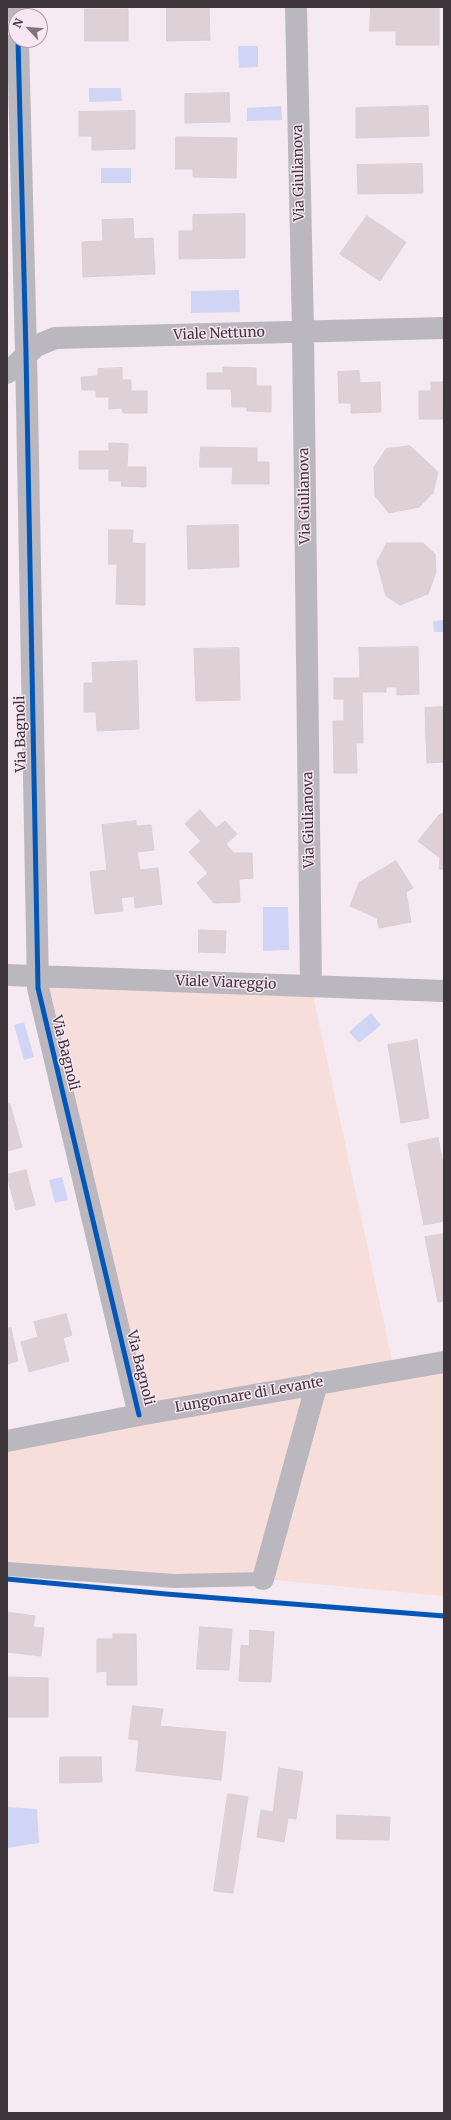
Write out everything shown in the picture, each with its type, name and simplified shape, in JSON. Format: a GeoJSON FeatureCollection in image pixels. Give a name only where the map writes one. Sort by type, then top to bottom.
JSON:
{"type":"FeatureCollection","features":[{"type":"Feature","properties":{"kind":"street","name":"Via Giulianova"},"geometry":{"type":"LineString","coordinates":[[296,7],[303,332],[311,986]]}},
{"type":"Feature","properties":{"kind":"street","name":"Via Bagnoli"},"geometry":{"type":"LineString","coordinates":[[18,48],[26,353],[37,976],[39,999],[139,1415]]}},
{"type":"Feature","properties":{"kind":"street","name":"Viale Nettuno"},"geometry":{"type":"LineString","coordinates":[[7,373],[26,353],[44,342],[55,338],[444,328]]}},
{"type":"Feature","properties":{"kind":"street","name":"Viale Viareggio"},"geometry":{"type":"LineString","coordinates":[[7,975],[444,991]]}},
{"type":"Feature","properties":{"kind":"street","name":"Lungomare di Levante"},"geometry":{"type":"LineString","coordinates":[[7,1440],[317,1383],[444,1362]]}},
{"type":"Feature","properties":{"kind":"street"},"geometry":{"type":"LineString","coordinates":[[263,1579],[317,1383]]}},
{"type":"Feature","properties":{"kind":"lane"},"geometry":{"type":"LineString","coordinates":[[7,1568],[175,1581],[263,1579]]}},
{"type":"Feature","properties":{"kind":"shaded area"},"geometry":{"type":"Polygon","coordinates":[[[37,976],[311,986],[394,1369],[444,1362],[444,1596],[263,1579],[7,1564],[7,1441],[139,1415],[37,976]]]}},
{"type":"Feature","properties":{"kind":"water"},"geometry":{"type":"Polygon","coordinates":[[[238,46],[258,46],[258,67],[239,68],[238,46]]]}},
{"type":"Feature","properties":{"kind":"water"},"geometry":{"type":"Polygon","coordinates":[[[89,88],[121,88],[122,101],[89,102],[89,88]]]}},
{"type":"Feature","properties":{"kind":"water"},"geometry":{"type":"Polygon","coordinates":[[[281,106],[282,120],[247,121],[247,108],[281,106]]]}},
{"type":"Feature","properties":{"kind":"water"},"geometry":{"type":"Polygon","coordinates":[[[101,168],[131,168],[131,183],[101,183],[101,168]]]}},
{"type":"Feature","properties":{"kind":"water"},"geometry":{"type":"Polygon","coordinates":[[[239,290],[240,312],[191,313],[191,291],[239,290]]]}},
{"type":"Feature","properties":{"kind":"water"},"geometry":{"type":"Polygon","coordinates":[[[444,620],[444,632],[434,632],[433,621],[444,620]]]}},
{"type":"Feature","properties":{"kind":"water"},"geometry":{"type":"Polygon","coordinates":[[[263,907],[288,907],[289,950],[263,951],[263,907]]]}},
{"type":"Feature","properties":{"kind":"water"},"geometry":{"type":"Polygon","coordinates":[[[371,1013],[381,1025],[359,1043],[349,1032],[371,1013]]]}},
{"type":"Feature","properties":{"kind":"water"},"geometry":{"type":"Polygon","coordinates":[[[24,1022],[34,1057],[24,1060],[14,1025],[24,1022]]]}},
{"type":"Feature","properties":{"kind":"water"},"geometry":{"type":"Polygon","coordinates":[[[62,1177],[68,1200],[55,1203],[49,1180],[62,1177]]]}},
{"type":"Feature","properties":{"kind":"water"},"geometry":{"type":"Polygon","coordinates":[[[7,1807],[37,1809],[39,1843],[7,1848],[7,1807]]]}},
{"type":"Feature","properties":{"kind":"building"},"geometry":{"type":"Polygon","coordinates":[[[167,7],[209,7],[210,40],[167,41],[167,7]]]}},
{"type":"Feature","properties":{"kind":"building"},"geometry":{"type":"Polygon","coordinates":[[[371,8],[439,8],[439,45],[396,45],[396,31],[370,31],[371,8]]]}},
{"type":"Feature","properties":{"kind":"building"},"geometry":{"type":"Polygon","coordinates":[[[85,9],[128,9],[128,41],[85,41],[85,9]]]}},
{"type":"Feature","properties":{"kind":"building"},"geometry":{"type":"Polygon","coordinates":[[[229,93],[230,122],[185,123],[185,94],[229,93]]]}},
{"type":"Feature","properties":{"kind":"building"},"geometry":{"type":"Polygon","coordinates":[[[428,106],[429,136],[356,138],[356,108],[428,106]]]}},
{"type":"Feature","properties":{"kind":"building"},"geometry":{"type":"Polygon","coordinates":[[[135,111],[135,149],[92,150],[92,136],[79,136],[79,112],[135,111]]]}},
{"type":"Feature","properties":{"kind":"building"},"geometry":{"type":"Polygon","coordinates":[[[176,137],[237,138],[236,178],[193,177],[193,169],[176,169],[176,137]]]}},
{"type":"Feature","properties":{"kind":"building"},"geometry":{"type":"Polygon","coordinates":[[[422,164],[423,193],[358,194],[357,165],[422,164]]]}},
{"type":"Feature","properties":{"kind":"building"},"geometry":{"type":"Polygon","coordinates":[[[245,214],[245,258],[179,259],[179,231],[193,231],[193,215],[245,214]]]}},
{"type":"Feature","properties":{"kind":"building"},"geometry":{"type":"Polygon","coordinates":[[[367,216],[406,242],[380,281],[340,254],[367,216]]]}},
{"type":"Feature","properties":{"kind":"building"},"geometry":{"type":"Polygon","coordinates":[[[133,219],[134,239],[153,238],[155,274],[83,277],[82,242],[103,241],[102,220],[133,219]]]}},
{"type":"Feature","properties":{"kind":"building"},"geometry":{"type":"Polygon","coordinates":[[[223,367],[256,368],[256,386],[271,386],[271,412],[247,411],[247,407],[232,407],[231,389],[207,389],[207,373],[223,373],[223,367]]]}},
{"type":"Feature","properties":{"kind":"building"},"geometry":{"type":"Polygon","coordinates":[[[122,368],[122,380],[131,380],[131,391],[147,391],[147,413],[123,413],[122,408],[109,409],[109,397],[96,397],[96,390],[82,390],[81,377],[98,376],[98,369],[122,368]]]}},
{"type":"Feature","properties":{"kind":"building"},"geometry":{"type":"Polygon","coordinates":[[[359,371],[360,383],[380,382],[381,412],[351,413],[351,403],[339,403],[338,372],[359,371]]]}},
{"type":"Feature","properties":{"kind":"building"},"geometry":{"type":"Polygon","coordinates":[[[431,382],[444,382],[443,419],[419,419],[419,391],[431,391],[431,382]]]}},
{"type":"Feature","properties":{"kind":"building"},"geometry":{"type":"Polygon","coordinates":[[[109,443],[128,444],[127,467],[146,467],[146,487],[121,486],[122,481],[109,481],[109,469],[79,469],[79,451],[109,451],[109,443]]]}},
{"type":"Feature","properties":{"kind":"building"},"geometry":{"type":"Polygon","coordinates":[[[410,446],[438,472],[433,493],[419,507],[389,513],[375,496],[374,467],[386,449],[410,446]]]}},
{"type":"Feature","properties":{"kind":"building"},"geometry":{"type":"Polygon","coordinates":[[[201,447],[257,448],[257,462],[269,462],[269,484],[232,484],[233,467],[200,467],[201,447]]]}},
{"type":"Feature","properties":{"kind":"building"},"geometry":{"type":"Polygon","coordinates":[[[238,525],[239,567],[188,569],[187,526],[238,525]]]}},
{"type":"Feature","properties":{"kind":"building"},"geometry":{"type":"Polygon","coordinates":[[[109,530],[133,530],[132,543],[145,544],[145,605],[116,604],[117,564],[109,564],[109,530]]]}},
{"type":"Feature","properties":{"kind":"building"},"geometry":{"type":"Polygon","coordinates":[[[387,543],[423,543],[435,554],[436,572],[428,594],[400,605],[386,596],[377,562],[387,543]]]}},
{"type":"Feature","properties":{"kind":"building"},"geometry":{"type":"Polygon","coordinates":[[[418,647],[419,694],[397,695],[397,687],[386,687],[386,692],[362,692],[363,743],[356,743],[357,773],[334,773],[333,721],[344,721],[344,699],[334,699],[334,678],[360,678],[359,648],[418,647]]]}},
{"type":"Feature","properties":{"kind":"building"},"geometry":{"type":"Polygon","coordinates":[[[239,648],[240,700],[196,701],[194,649],[239,648]]]}},
{"type":"Feature","properties":{"kind":"building"},"geometry":{"type":"Polygon","coordinates":[[[137,661],[139,729],[97,731],[96,712],[84,712],[84,683],[93,683],[92,663],[137,661]]]}},
{"type":"Feature","properties":{"kind":"building"},"geometry":{"type":"Polygon","coordinates":[[[444,707],[444,762],[427,763],[425,708],[444,707]]]}},
{"type":"Feature","properties":{"kind":"building"},"geometry":{"type":"Polygon","coordinates":[[[200,810],[216,828],[225,821],[237,834],[226,844],[234,853],[252,853],[253,878],[239,879],[240,902],[214,903],[197,883],[208,873],[189,852],[201,841],[185,824],[200,810]]]}},
{"type":"Feature","properties":{"kind":"building"},"geometry":{"type":"Polygon","coordinates":[[[444,813],[444,869],[439,869],[440,858],[418,841],[439,815],[444,813]]]}},
{"type":"Feature","properties":{"kind":"building"},"geometry":{"type":"Polygon","coordinates":[[[136,821],[136,826],[151,825],[154,850],[137,852],[140,870],[158,868],[162,904],[135,908],[134,896],[121,898],[123,911],[95,914],[90,872],[107,870],[102,825],[136,821]]]}},
{"type":"Feature","properties":{"kind":"building"},"geometry":{"type":"Polygon","coordinates":[[[396,861],[413,888],[406,892],[411,922],[379,928],[377,918],[350,906],[359,883],[396,861]]]}},
{"type":"Feature","properties":{"kind":"building"},"geometry":{"type":"Polygon","coordinates":[[[199,930],[226,931],[225,953],[199,952],[199,930]]]}},
{"type":"Feature","properties":{"kind":"building"},"geometry":{"type":"Polygon","coordinates":[[[417,1040],[429,1118],[401,1123],[388,1045],[417,1040]]]}},
{"type":"Feature","properties":{"kind":"building"},"geometry":{"type":"Polygon","coordinates":[[[10,1104],[22,1147],[7,1151],[7,1105],[10,1104]]]}},
{"type":"Feature","properties":{"kind":"building"},"geometry":{"type":"Polygon","coordinates":[[[438,1138],[444,1168],[444,1221],[424,1225],[408,1144],[438,1138]]]}},
{"type":"Feature","properties":{"kind":"building"},"geometry":{"type":"Polygon","coordinates":[[[26,1170],[35,1205],[16,1210],[7,1175],[26,1170]]]}},
{"type":"Feature","properties":{"kind":"building"},"geometry":{"type":"Polygon","coordinates":[[[444,1234],[444,1301],[438,1302],[425,1237],[444,1234]]]}},
{"type":"Feature","properties":{"kind":"building"},"geometry":{"type":"Polygon","coordinates":[[[66,1314],[72,1335],[63,1338],[69,1361],[29,1372],[21,1342],[38,1337],[34,1322],[66,1314]]]}},
{"type":"Feature","properties":{"kind":"building"},"geometry":{"type":"Polygon","coordinates":[[[11,1328],[18,1361],[7,1364],[7,1329],[11,1328]]]}},
{"type":"Feature","properties":{"kind":"building"},"geometry":{"type":"Polygon","coordinates":[[[7,1612],[35,1616],[33,1627],[44,1628],[41,1656],[7,1652],[7,1612]]]}},
{"type":"Feature","properties":{"kind":"building"},"geometry":{"type":"Polygon","coordinates":[[[200,1627],[232,1629],[229,1670],[197,1669],[200,1627]]]}},
{"type":"Feature","properties":{"kind":"building"},"geometry":{"type":"Polygon","coordinates":[[[250,1630],[274,1632],[271,1682],[239,1681],[241,1645],[249,1646],[250,1630]]]}},
{"type":"Feature","properties":{"kind":"building"},"geometry":{"type":"Polygon","coordinates":[[[113,1634],[136,1634],[137,1685],[107,1685],[107,1671],[97,1672],[97,1639],[113,1639],[113,1634]]]}},
{"type":"Feature","properties":{"kind":"building"},"geometry":{"type":"Polygon","coordinates":[[[7,1677],[48,1678],[48,1717],[7,1717],[7,1677]]]}},
{"type":"Feature","properties":{"kind":"building"},"geometry":{"type":"Polygon","coordinates":[[[133,1706],[163,1709],[160,1726],[226,1732],[221,1780],[136,1771],[139,1740],[129,1739],[133,1706]]]}},
{"type":"Feature","properties":{"kind":"building"},"geometry":{"type":"Polygon","coordinates":[[[60,1757],[101,1757],[102,1782],[60,1783],[60,1757]]]}},
{"type":"Feature","properties":{"kind":"building"},"geometry":{"type":"Polygon","coordinates":[[[279,1768],[303,1772],[296,1819],[288,1818],[284,1842],[257,1837],[261,1810],[273,1812],[279,1768]]]}},
{"type":"Feature","properties":{"kind":"building"},"geometry":{"type":"Polygon","coordinates":[[[228,1794],[248,1797],[233,1893],[214,1891],[228,1794]]]}},
{"type":"Feature","properties":{"kind":"building"},"geometry":{"type":"Polygon","coordinates":[[[337,1815],[390,1817],[389,1840],[337,1839],[337,1815]]]}},
{"type":"Feature","properties":{"kind":"cycle path"},"geometry":{"type":"LineString","coordinates":[[18,48],[26,353],[38,988],[139,1415]]}},
{"type":"Feature","properties":{"kind":"cycle path"},"geometry":{"type":"LineString","coordinates":[[7,1579],[166,1594],[444,1616]]}}]}
